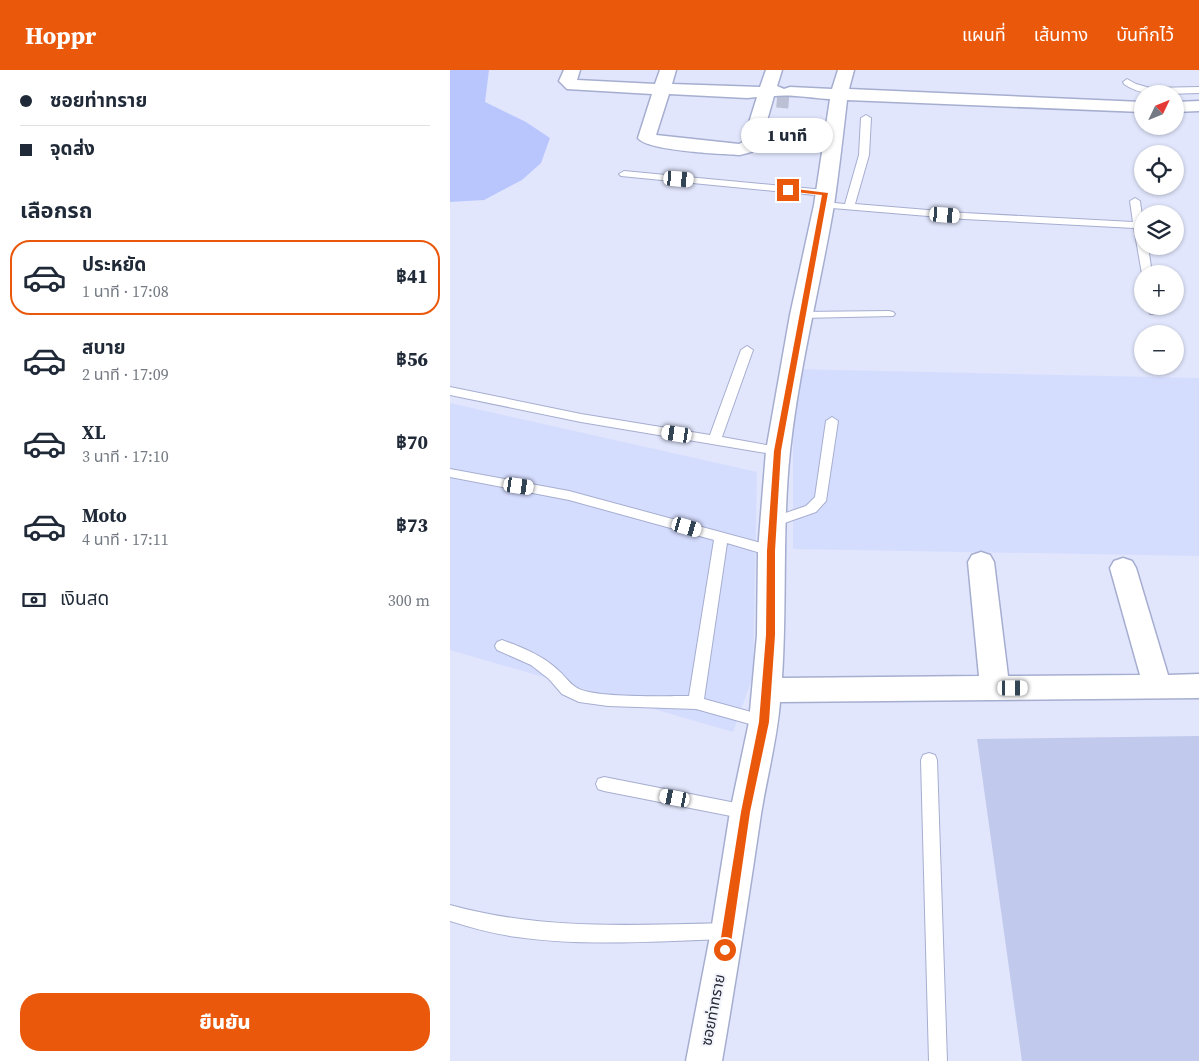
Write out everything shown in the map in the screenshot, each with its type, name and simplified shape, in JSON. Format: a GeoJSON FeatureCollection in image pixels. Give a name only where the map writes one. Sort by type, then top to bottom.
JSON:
{"type":"FeatureCollection","features":[{"type":"Feature","properties":{"kind":"street"},"geometry":{"type":"LineString","coordinates":[[572,70],[567,80],[569,84],[573,85],[773,94],[842,88],[1134,106]]}},
{"type":"Feature","properties":{"kind":"street"},"geometry":{"type":"LineString","coordinates":[[668,70],[646,135],[648,138],[657,142],[740,150],[751,145],[773,94],[774,70]]}},
{"type":"Feature","properties":{"kind":"street","name":"ซอยท่าทราย"},"geometry":{"type":"LineString","coordinates":[[704,1061],[728,931],[746,812],[764,722],[770,635],[771,551],[778,451],[801,315],[832,202],[842,88]]}},
{"type":"Feature","properties":{"kind":"street"},"geometry":{"type":"LineString","coordinates":[[1184,107],[1199,106]]}},
{"type":"Feature","properties":{"kind":"street"},"geometry":{"type":"LineString","coordinates":[[981,562],[995,688]]}},
{"type":"Feature","properties":{"kind":"street"},"geometry":{"type":"LineString","coordinates":[[1123,568],[1157,686]]}},
{"type":"Feature","properties":{"kind":"street"},"geometry":{"type":"LineString","coordinates":[[766,690],[1199,686]]}},
{"type":"Feature","properties":{"kind":"lane"},"geometry":{"type":"LineString","coordinates":[[1127,82],[1131,87],[1144,91],[1199,90]]}},
{"type":"Feature","properties":{"kind":"lane"},"geometry":{"type":"LineString","coordinates":[[832,202],[864,155],[866,118]]}},
{"type":"Feature","properties":{"kind":"lane"},"geometry":{"type":"LineString","coordinates":[[624,174],[832,202],[964,216],[1134,225]]}},
{"type":"Feature","properties":{"kind":"lane"},"geometry":{"type":"LineString","coordinates":[[1135,201],[1136,205]]}},
{"type":"Feature","properties":{"kind":"lane"},"geometry":{"type":"LineString","coordinates":[[801,315],[889,314]]}},
{"type":"Feature","properties":{"kind":"lane"},"geometry":{"type":"LineString","coordinates":[[715,440],[747,350]]}},
{"type":"Feature","properties":{"kind":"lane"},"geometry":{"type":"LineString","coordinates":[[450,391],[581,418],[778,451]]}},
{"type":"Feature","properties":{"kind":"lane"},"geometry":{"type":"LineString","coordinates":[[773,522],[811,509],[821,498],[832,421]]}},
{"type":"Feature","properties":{"kind":"lane"},"geometry":{"type":"LineString","coordinates":[[450,473],[548,491],[635,512],[771,551]]}},
{"type":"Feature","properties":{"kind":"lane"},"geometry":{"type":"LineString","coordinates":[[696,703],[721,537]]}},
{"type":"Feature","properties":{"kind":"lane"},"geometry":{"type":"LineString","coordinates":[[502,646],[536,661],[554,675],[567,690],[579,696],[608,700],[696,703],[764,722]]}},
{"type":"Feature","properties":{"kind":"lane"},"geometry":{"type":"LineString","coordinates":[[928,760],[938,1061]]}},
{"type":"Feature","properties":{"kind":"lane"},"geometry":{"type":"LineString","coordinates":[[604,784],[746,812]]}},
{"type":"Feature","properties":{"kind":"lane"},"geometry":{"type":"LineString","coordinates":[[450,913],[468,919],[553,933],[728,931]]}},
{"type":"Feature","properties":{"kind":"shaded area"},"geometry":{"type":"Polygon","coordinates":[[[793,369],[1199,378],[1199,556],[793,549],[793,369]]]}},
{"type":"Feature","properties":{"kind":"shaded area"},"geometry":{"type":"Polygon","coordinates":[[[450,403],[757,472],[753,676],[733,732],[450,650],[450,403]]]}},
{"type":"Feature","properties":{"kind":"water"},"geometry":{"type":"Polygon","coordinates":[[[450,70],[489,70],[485,102],[526,122],[550,138],[541,163],[522,180],[484,200],[450,202],[450,70]]]}},
{"type":"Feature","properties":{"kind":"building"},"geometry":{"type":"Polygon","coordinates":[[[1199,736],[1199,1061],[1022,1061],[977,739],[1199,736]]]}},
{"type":"Feature","properties":{"kind":"tunnel"},"geometry":{"type":"LineString","coordinates":[[777,98],[789,99]]}},
{"type":"Feature","properties":{"kind":"route"},"geometry":{"type":"LineString","coordinates":[[725,950],[746,812],[764,722],[770,635],[771,551],[778,451],[801,315],[825,193],[788,190]]}}]}
